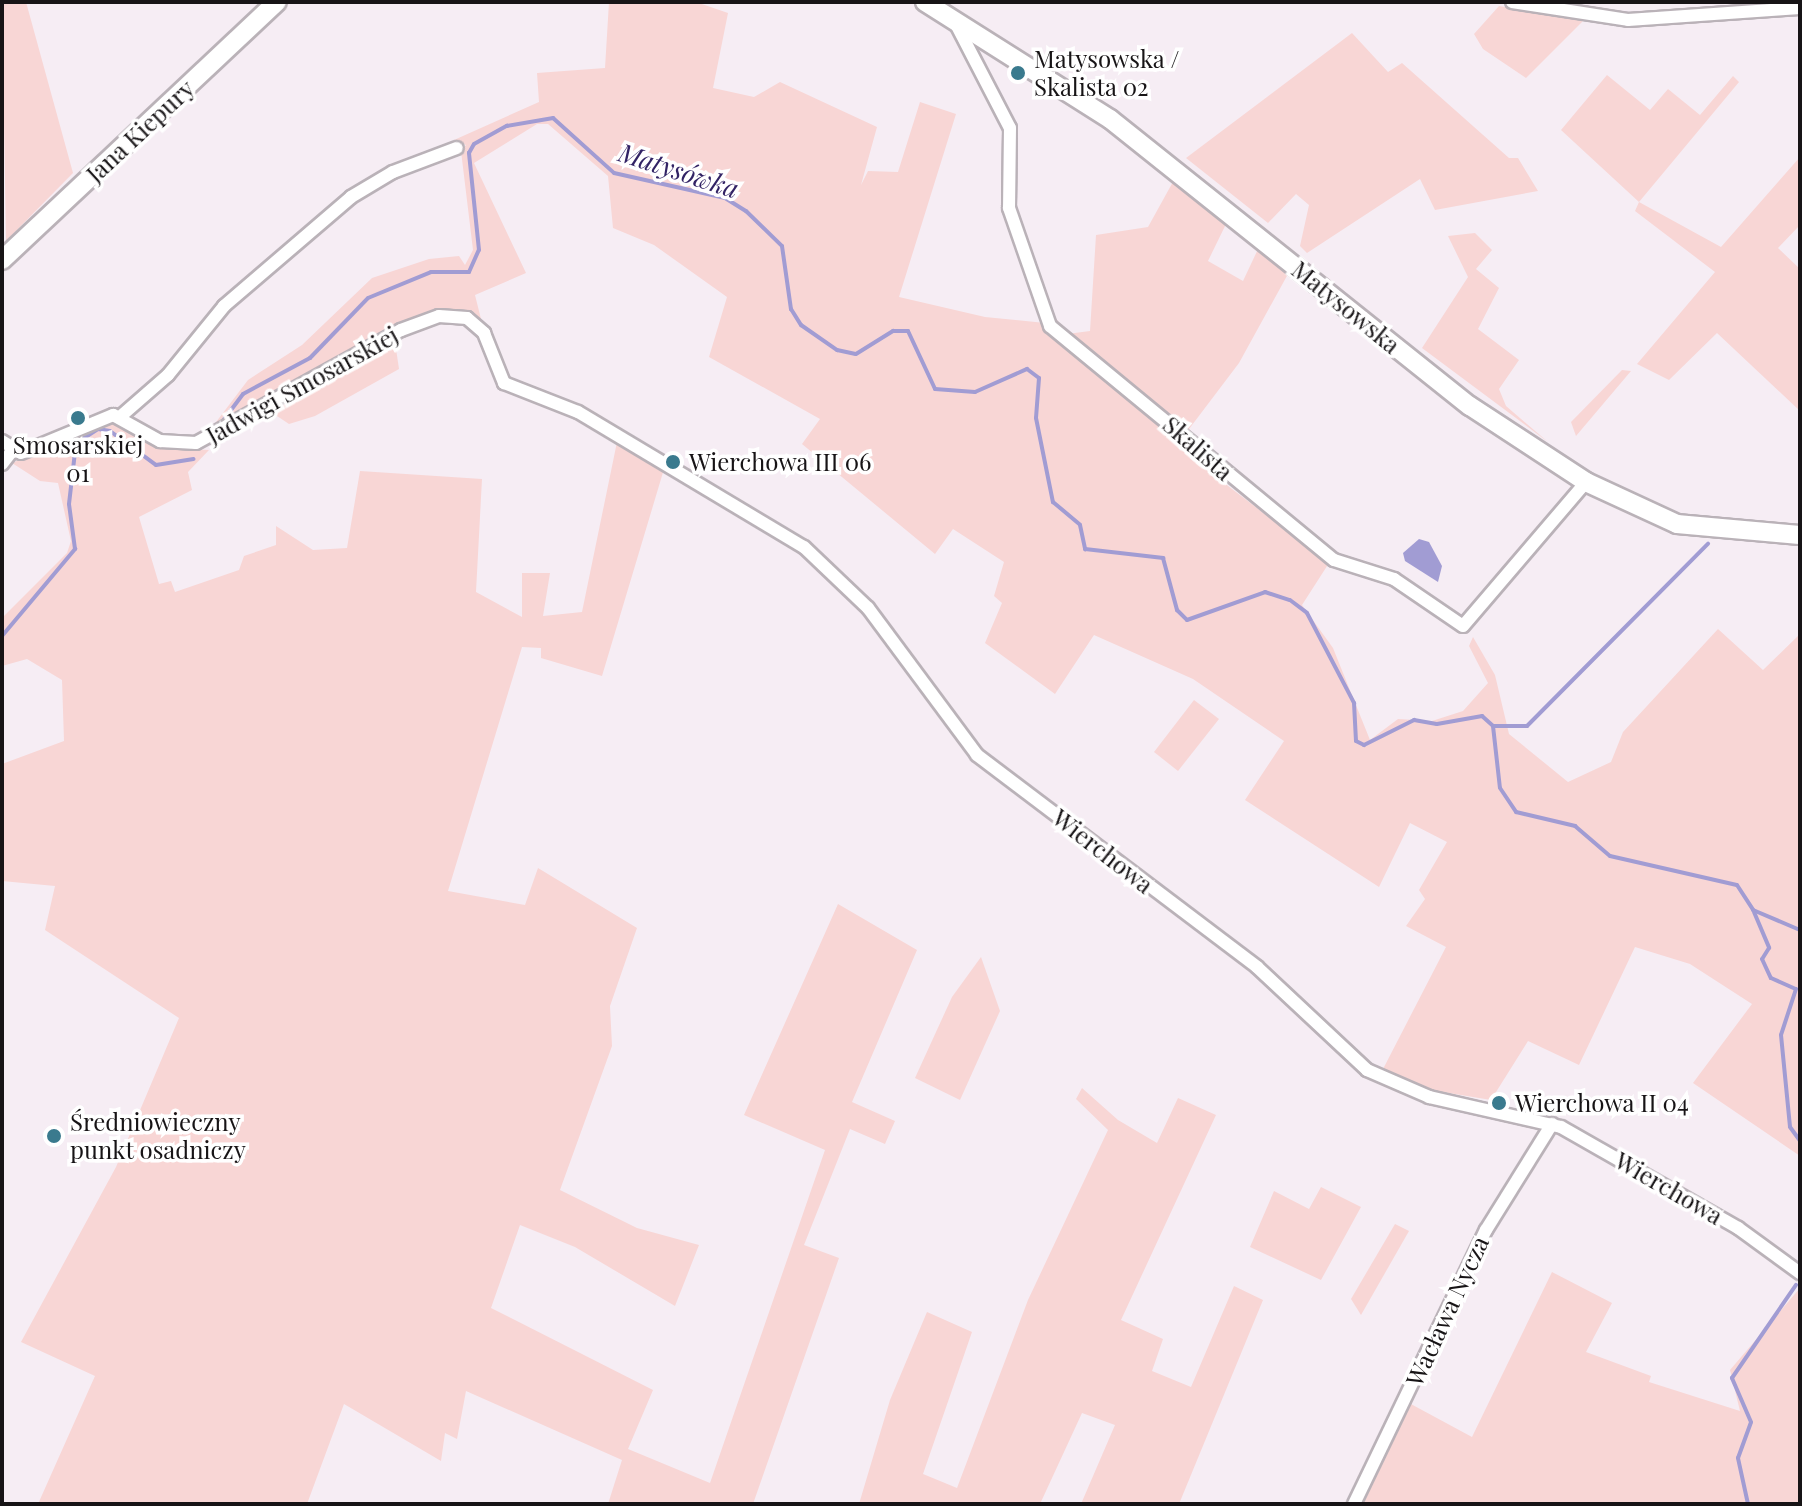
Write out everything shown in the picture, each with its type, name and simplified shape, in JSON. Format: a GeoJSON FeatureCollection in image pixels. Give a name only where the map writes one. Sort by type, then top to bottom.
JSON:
{"type":"FeatureCollection","features":[{"type":"Feature","properties":{"kind":"street","name":"Jana Kiepury"},"geometry":{"type":"LineString","coordinates":[[2,260],[277,2]]}},
{"type":"Feature","properties":{"kind":"street","name":"Matysowska"},"geometry":{"type":"LineString","coordinates":[[925,2],[1119,125],[1470,406],[1586,482],[1677,524],[1800,535]]}},
{"type":"Feature","properties":{"kind":"street"},"geometry":{"type":"LineString","coordinates":[[1512,2],[1628,20],[1800,8]]}},
{"type":"Feature","properties":{"kind":"street","name":"Skalista"},"geometry":{"type":"LineString","coordinates":[[956,24],[1010,128],[1009,208],[1050,326],[1334,560],[1394,579],[1463,626],[1586,482]]}},
{"type":"Feature","properties":{"kind":"street"},"geometry":{"type":"LineString","coordinates":[[2,441],[13,450],[30,450],[103,416],[121,416],[168,375],[224,306],[351,197],[393,172],[457,148]]}},
{"type":"Feature","properties":{"kind":"street","name":"Jadwigi Smosarskiej"},"geometry":{"type":"LineString","coordinates":[[121,416],[160,441],[196,443],[421,321],[452,314],[484,333]]}},
{"type":"Feature","properties":{"kind":"street","name":"Wierchowa"},"geometry":{"type":"LineString","coordinates":[[484,333],[504,383],[578,412],[804,547],[868,608],[977,755],[1257,967],[1367,1070],[1429,1097],[1552,1124],[1680,1192],[1800,1273]]}},
{"type":"Feature","properties":{"kind":"street"},"geometry":{"type":"LineString","coordinates":[[2,464],[13,450]]}},
{"type":"Feature","properties":{"kind":"street","name":"Wacława Nycza"},"geometry":{"type":"LineString","coordinates":[[1354,1504],[1486,1230],[1552,1124]]}},
{"type":"Feature","properties":{"kind":"shaded area"},"geometry":{"type":"Polygon","coordinates":[[[2,2],[26,2],[73,173],[6,241],[2,2]]]}},
{"type":"Feature","properties":{"kind":"shaded area"},"geometry":{"type":"Polygon","coordinates":[[[609,2],[696,2],[728,13],[713,88],[754,97],[780,82],[877,127],[861,185],[868,171],[898,172],[920,102],[956,114],[899,297],[985,317],[1045,323],[1055,317],[1067,334],[1090,331],[1096,235],[1148,227],[1174,180],[1227,222],[1208,261],[1243,281],[1259,247],[1288,274],[1239,363],[1186,433],[1198,463],[1329,563],[1302,605],[1333,648],[1370,740],[1398,719],[1432,721],[1463,711],[1488,683],[1469,646],[1473,637],[1495,675],[1509,734],[1568,782],[1611,762],[1623,732],[1718,629],[1763,670],[1800,634],[1800,1156],[1693,1083],[1752,1004],[1690,964],[1635,947],[1579,1065],[1528,1041],[1491,1100],[1431,1090],[1382,1071],[1446,947],[1406,926],[1425,899],[1419,890],[1447,842],[1410,823],[1379,887],[1245,800],[1284,741],[1193,679],[1094,635],[1055,694],[985,643],[1002,603],[994,596],[1004,562],[953,529],[935,554],[802,444],[820,419],[709,357],[727,297],[654,245],[613,228],[608,176],[548,124],[537,124],[474,163],[526,273],[475,295],[482,323],[449,310],[415,318],[210,430],[248,380],[302,345],[372,278],[429,259],[459,256],[465,265],[473,250],[461,151],[466,145],[454,140],[539,102],[537,73],[605,68],[609,2]]]}},
{"type":"Feature","properties":{"kind":"shaded area"},"geometry":{"type":"Polygon","coordinates":[[[1499,6],[1585,19],[1526,78],[1483,49],[1474,34],[1499,6]]]}},
{"type":"Feature","properties":{"kind":"shaded area"},"geometry":{"type":"Polygon","coordinates":[[[1352,33],[1388,72],[1402,63],[1509,158],[1518,158],[1538,191],[1435,210],[1420,179],[1307,253],[1300,246],[1309,205],[1296,194],[1268,223],[1186,158],[1352,33]]]}},
{"type":"Feature","properties":{"kind":"shaded area"},"geometry":{"type":"Polygon","coordinates":[[[1607,75],[1650,110],[1668,89],[1700,115],[1733,76],[1739,82],[1639,202],[1561,130],[1607,75]]]}},
{"type":"Feature","properties":{"kind":"shaded area"},"geometry":{"type":"Polygon","coordinates":[[[1800,157],[1800,225],[1778,248],[1800,269],[1800,411],[1717,333],[1669,380],[1637,364],[1715,272],[1635,211],[1639,202],[1721,247],[1800,157]]]}},
{"type":"Feature","properties":{"kind":"shaded area"},"geometry":{"type":"Polygon","coordinates":[[[1475,233],[1492,250],[1476,269],[1499,288],[1478,329],[1519,360],[1499,389],[1506,406],[1548,442],[1422,348],[1468,277],[1448,236],[1475,233]]]}},
{"type":"Feature","properties":{"kind":"shaded area"},"geometry":{"type":"Polygon","coordinates":[[[395,342],[399,369],[315,416],[289,424],[271,412],[395,342]]]}},
{"type":"Feature","properties":{"kind":"shaded area"},"geometry":{"type":"Polygon","coordinates":[[[1622,370],[1631,371],[1576,436],[1571,422],[1622,370]]]}},
{"type":"Feature","properties":{"kind":"shaded area"},"geometry":{"type":"Polygon","coordinates":[[[112,420],[167,448],[209,450],[188,472],[192,490],[139,517],[159,584],[171,581],[175,592],[239,570],[244,556],[276,545],[276,526],[313,550],[347,548],[360,471],[482,479],[476,592],[522,617],[522,573],[550,573],[543,616],[582,612],[617,442],[664,469],[602,676],[541,658],[541,648],[522,647],[448,891],[525,905],[538,868],[637,928],[610,1006],[612,1046],[560,1190],[637,1228],[699,1245],[675,1306],[575,1247],[520,1225],[491,1308],[653,1390],[628,1449],[710,1483],[825,1150],[744,1115],[838,904],[917,950],[852,1102],[895,1121],[885,1144],[850,1129],[804,1245],[839,1258],[753,1504],[608,1504],[622,1460],[466,1391],[457,1439],[445,1433],[441,1461],[344,1404],[307,1504],[38,1504],[95,1376],[21,1342],[116,1167],[179,1018],[45,930],[55,886],[2,881],[2,764],[64,741],[62,680],[27,659],[2,666],[2,618],[67,553],[71,541],[58,483],[40,481],[12,463],[112,420]]]}},
{"type":"Feature","properties":{"kind":"shaded area"},"geometry":{"type":"Polygon","coordinates":[[[1419,539],[1429,542],[1442,566],[1438,582],[1405,561],[1403,553],[1419,539]]]}},
{"type":"Feature","properties":{"kind":"shaded area"},"geometry":{"type":"Polygon","coordinates":[[[1194,700],[1219,719],[1178,771],[1154,752],[1194,700]]]}},
{"type":"Feature","properties":{"kind":"shaded area"},"geometry":{"type":"Polygon","coordinates":[[[981,957],[1000,1011],[960,1100],[915,1078],[952,997],[981,957]]]}},
{"type":"Feature","properties":{"kind":"shaded area"},"geometry":{"type":"Polygon","coordinates":[[[1082,1088],[1118,1120],[1157,1143],[1178,1098],[1216,1115],[1121,1320],[1163,1339],[1152,1371],[1191,1387],[1234,1286],[1263,1300],[1179,1504],[1081,1504],[1115,1425],[1082,1413],[1040,1504],[859,1504],[890,1400],[927,1312],[972,1332],[923,1474],[957,1488],[1028,1300],[1108,1130],[1076,1099],[1082,1088]]]}},
{"type":"Feature","properties":{"kind":"shaded area"},"geometry":{"type":"Polygon","coordinates":[[[1321,1187],[1361,1207],[1321,1280],[1250,1247],[1274,1191],[1309,1209],[1321,1187]]]}},
{"type":"Feature","properties":{"kind":"shaded area"},"geometry":{"type":"Polygon","coordinates":[[[1395,1224],[1409,1231],[1361,1315],[1351,1299],[1395,1224]]]}},
{"type":"Feature","properties":{"kind":"shaded area"},"geometry":{"type":"Polygon","coordinates":[[[1552,1272],[1612,1303],[1586,1352],[1651,1376],[1649,1382],[1740,1411],[1730,1370],[1800,1288],[1800,1504],[1362,1504],[1409,1403],[1472,1437],[1552,1272]]]}},
{"type":"Feature","properties":{"kind":"waterway","name":"Matysówka"},"geometry":{"type":"LineString","coordinates":[[222,422],[243,394],[310,358],[368,298],[431,272],[469,272],[479,250],[469,153],[474,144],[507,126],[553,118],[614,173],[725,198],[746,211],[782,246],[791,309],[801,325],[837,350],[856,354],[893,331],[908,331],[935,389],[975,392],[1027,369],[1039,378],[1036,418],[1053,502],[1080,525],[1085,549],[1163,558],[1177,610],[1187,620],[1265,592],[1290,600],[1307,613],[1354,703],[1356,741],[1364,745],[1414,720],[1437,724],[1482,716],[1493,726],[1500,788],[1516,812],[1575,826],[1610,856],[1737,885],[1753,910],[1800,930]]}},
{"type":"Feature","properties":{"kind":"waterway","name":"Matysówka"},"geometry":{"type":"LineString","coordinates":[[2,636],[75,549],[69,504],[75,452],[84,438],[98,429],[110,431],[156,465],[194,459]]}},
{"type":"Feature","properties":{"kind":"waterway"},"geometry":{"type":"LineString","coordinates":[[1494,726],[1527,726],[1708,544]]}},
{"type":"Feature","properties":{"kind":"waterway"},"geometry":{"type":"LineString","coordinates":[[1754,912],[1769,948],[1762,959],[1771,978],[1796,989],[1781,1035],[1790,1127],[1800,1141]]}},
{"type":"Feature","properties":{"kind":"waterway"},"geometry":{"type":"LineString","coordinates":[[1748,1504],[1738,1458],[1751,1422],[1732,1378],[1796,1285]]}},
{"type":"Feature","properties":{"kind":"place","name":"Matysowska / Skalista 02"},"geometry":{"type":"Point","coordinates":[1018,73]}},
{"type":"Feature","properties":{"kind":"place","name":"Smosarskiej 01"},"geometry":{"type":"Point","coordinates":[78,418]}},
{"type":"Feature","properties":{"kind":"place","name":"Wierchowa III 06"},"geometry":{"type":"Point","coordinates":[673,462]}},
{"type":"Feature","properties":{"kind":"place","name":"Wierchowa II 04"},"geometry":{"type":"Point","coordinates":[1499,1103]}},
{"type":"Feature","properties":{"kind":"place","name":"Średniowieczny punkt osadniczy"},"geometry":{"type":"Point","coordinates":[54,1136]}}]}
